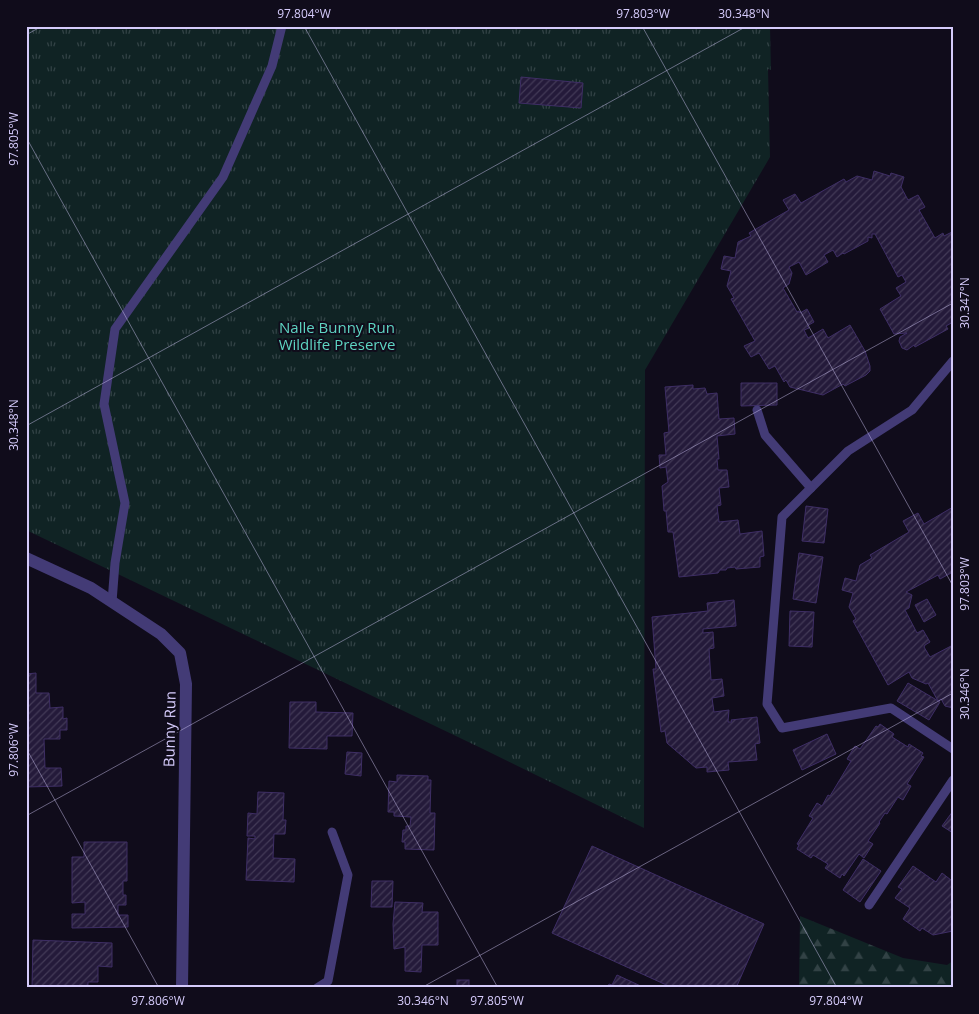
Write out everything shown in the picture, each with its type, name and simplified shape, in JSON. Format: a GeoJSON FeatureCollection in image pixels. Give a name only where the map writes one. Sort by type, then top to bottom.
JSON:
{"type":"FeatureCollection","features":[{"type":"Feature","properties":{"kind":"street","name":"Bunny Run"},"geometry":{"type":"LineString","coordinates":[[26,558],[91,588],[161,634],[180,653],[186,684],[182,988]]}},
{"type":"Feature","properties":{"kind":"lane"},"geometry":{"type":"LineString","coordinates":[[112,602],[115,563],[125,503],[104,404],[115,329],[223,177],[272,66],[282,26]]}},
{"type":"Feature","properties":{"kind":"lane"},"geometry":{"type":"LineString","coordinates":[[953,361],[912,410],[848,452],[782,517],[767,704],[782,728],[890,708],[953,749]]}},
{"type":"Feature","properties":{"kind":"lane"},"geometry":{"type":"LineString","coordinates":[[757,410],[765,435],[811,488]]}},
{"type":"Feature","properties":{"kind":"lane"},"geometry":{"type":"LineString","coordinates":[[868,905],[953,780]]}},
{"type":"Feature","properties":{"kind":"lane"},"geometry":{"type":"LineString","coordinates":[[317,988],[328,981],[348,875],[332,832]]}},
{"type":"Feature","properties":{"kind":"green space","name":"Nalle Bunny Run Wildlife Preserve"},"geometry":{"type":"Polygon","coordinates":[[[26,26],[770,26],[771,70],[768,69],[770,157],[645,370],[644,828],[26,530],[26,26]]]}},
{"type":"Feature","properties":{"kind":"green space"},"geometry":{"type":"Polygon","coordinates":[[[800,916],[903,958],[947,965],[953,961],[953,988],[799,988],[800,916]]]}},
{"type":"Feature","properties":{"kind":"building"},"geometry":{"type":"Polygon","coordinates":[[[521,77],[583,83],[581,108],[519,103],[521,77]]]}},
{"type":"Feature","properties":{"kind":"building"},"geometry":{"type":"Polygon","coordinates":[[[874,171],[890,176],[891,173],[904,177],[901,187],[908,200],[918,195],[925,207],[919,210],[935,238],[943,233],[944,236],[953,233],[953,255],[951,256],[953,266],[951,267],[953,270],[953,322],[946,326],[948,329],[915,347],[914,345],[907,350],[902,348],[899,341],[900,337],[907,333],[894,334],[880,309],[901,296],[896,288],[906,282],[902,275],[898,277],[875,234],[872,234],[872,238],[868,237],[868,241],[837,257],[833,250],[824,255],[828,262],[806,275],[799,262],[789,267],[792,273],[789,284],[783,288],[797,312],[799,311],[800,313],[807,309],[814,322],[807,326],[809,328],[804,330],[808,338],[823,329],[828,338],[850,325],[865,351],[870,371],[845,386],[843,384],[823,395],[790,387],[786,380],[784,382],[775,366],[769,369],[759,353],[751,357],[744,346],[755,341],[731,299],[734,298],[727,286],[731,271],[721,269],[724,256],[735,258],[738,242],[751,236],[749,233],[789,210],[783,200],[795,194],[801,203],[844,179],[846,182],[857,176],[872,180],[874,171]]]}},
{"type":"Feature","properties":{"kind":"building"},"geometry":{"type":"Polygon","coordinates":[[[741,383],[777,383],[777,405],[741,406],[741,383]]]}},
{"type":"Feature","properties":{"kind":"building"},"geometry":{"type":"Polygon","coordinates":[[[693,385],[693,389],[705,388],[707,394],[717,393],[719,419],[734,418],[735,434],[717,436],[718,470],[727,470],[729,487],[719,488],[721,505],[717,506],[719,522],[738,520],[740,534],[762,531],[764,556],[760,557],[760,567],[736,569],[735,567],[720,570],[718,573],[679,577],[673,532],[668,532],[666,511],[664,511],[662,486],[668,482],[666,467],[660,468],[659,455],[666,455],[664,433],[669,432],[665,387],[693,385]]]}},
{"type":"Feature","properties":{"kind":"building"},"geometry":{"type":"Polygon","coordinates":[[[806,506],[828,509],[824,543],[802,541],[806,506]]]}},
{"type":"Feature","properties":{"kind":"building"},"geometry":{"type":"Polygon","coordinates":[[[953,507],[953,572],[940,579],[938,575],[906,592],[912,595],[909,608],[905,610],[917,633],[923,630],[930,642],[924,647],[930,657],[953,645],[953,708],[945,706],[941,699],[938,701],[928,683],[926,684],[912,678],[909,672],[888,685],[853,621],[856,619],[849,607],[853,593],[842,590],[845,578],[856,581],[860,565],[872,558],[870,555],[909,532],[903,521],[918,513],[924,524],[953,507]]]}},
{"type":"Feature","properties":{"kind":"building"},"geometry":{"type":"Polygon","coordinates":[[[799,553],[823,557],[816,603],[793,599],[799,553]]]}},
{"type":"Feature","properties":{"kind":"building"},"geometry":{"type":"Polygon","coordinates":[[[927,599],[936,615],[924,622],[915,605],[927,599]]]}},
{"type":"Feature","properties":{"kind":"building"},"geometry":{"type":"Polygon","coordinates":[[[734,600],[736,626],[703,629],[703,633],[713,632],[714,648],[709,649],[711,680],[722,679],[724,696],[712,698],[714,712],[729,710],[728,722],[757,717],[760,743],[755,744],[757,760],[728,762],[729,770],[707,772],[707,767],[696,768],[667,743],[665,731],[661,732],[653,669],[656,669],[652,617],[708,611],[707,603],[734,600]]]}},
{"type":"Feature","properties":{"kind":"building"},"geometry":{"type":"Polygon","coordinates":[[[790,611],[814,612],[812,647],[789,646],[790,611]]]}},
{"type":"Feature","properties":{"kind":"building"},"geometry":{"type":"Polygon","coordinates":[[[36,673],[36,693],[49,693],[50,708],[63,707],[63,719],[67,718],[67,730],[60,730],[60,739],[44,739],[45,768],[61,768],[62,786],[26,787],[26,674],[36,673]]]}},
{"type":"Feature","properties":{"kind":"building"},"geometry":{"type":"Polygon","coordinates":[[[908,683],[940,702],[929,720],[897,701],[908,683]]]}},
{"type":"Feature","properties":{"kind":"building"},"geometry":{"type":"Polygon","coordinates":[[[290,702],[316,702],[316,712],[353,713],[352,736],[327,736],[327,749],[289,748],[290,702]]]}},
{"type":"Feature","properties":{"kind":"building"},"geometry":{"type":"Polygon","coordinates":[[[880,724],[894,734],[892,737],[908,747],[909,744],[923,753],[921,756],[924,757],[907,784],[911,786],[903,800],[898,797],[887,814],[885,813],[879,822],[868,841],[873,844],[864,858],[859,854],[844,876],[842,874],[840,878],[825,868],[828,864],[813,855],[811,858],[797,849],[799,845],[797,844],[813,818],[809,816],[817,803],[822,806],[851,761],[847,759],[855,746],[860,749],[876,726],[878,727],[880,724]]]}},
{"type":"Feature","properties":{"kind":"building"},"geometry":{"type":"Polygon","coordinates":[[[827,734],[836,754],[802,770],[793,750],[827,734]]]}},
{"type":"Feature","properties":{"kind":"building"},"geometry":{"type":"Polygon","coordinates":[[[347,752],[362,753],[361,776],[345,774],[347,752]]]}},
{"type":"Feature","properties":{"kind":"building"},"geometry":{"type":"Polygon","coordinates":[[[397,775],[428,776],[428,780],[431,780],[430,813],[435,813],[434,850],[405,849],[405,842],[402,842],[403,830],[406,830],[406,826],[410,826],[411,817],[394,816],[394,812],[388,812],[389,781],[397,782],[397,775]]]}},
{"type":"Feature","properties":{"kind":"building"},"geometry":{"type":"Polygon","coordinates":[[[258,792],[284,793],[283,820],[286,820],[285,834],[274,834],[273,858],[295,859],[294,882],[246,880],[248,838],[255,839],[255,836],[247,836],[248,813],[257,814],[258,792]]]}},
{"type":"Feature","properties":{"kind":"building"},"geometry":{"type":"Polygon","coordinates":[[[953,811],[953,833],[942,826],[953,811]]]}},
{"type":"Feature","properties":{"kind":"building"},"geometry":{"type":"Polygon","coordinates":[[[84,842],[127,842],[127,881],[123,881],[123,895],[126,895],[126,905],[118,905],[118,915],[128,915],[128,927],[72,928],[72,914],[85,914],[85,902],[72,903],[72,857],[84,857],[84,842]]]}},
{"type":"Feature","properties":{"kind":"building"},"geometry":{"type":"Polygon","coordinates":[[[592,846],[764,924],[736,988],[673,988],[552,933],[592,846]]]}},
{"type":"Feature","properties":{"kind":"building"},"geometry":{"type":"Polygon","coordinates":[[[863,859],[881,871],[860,902],[843,890],[863,859]]]}},
{"type":"Feature","properties":{"kind":"building"},"geometry":{"type":"Polygon","coordinates":[[[913,866],[936,882],[942,873],[951,880],[953,877],[953,931],[933,935],[922,928],[920,931],[903,919],[910,908],[895,898],[902,889],[898,887],[913,866]]]}},
{"type":"Feature","properties":{"kind":"building"},"geometry":{"type":"Polygon","coordinates":[[[372,881],[393,881],[392,907],[371,907],[372,881]]]}},
{"type":"Feature","properties":{"kind":"building"},"geometry":{"type":"Polygon","coordinates":[[[395,902],[423,903],[422,912],[438,912],[438,945],[422,945],[421,972],[405,971],[405,947],[394,949],[393,924],[395,902]]]}},
{"type":"Feature","properties":{"kind":"building"},"geometry":{"type":"Polygon","coordinates":[[[33,940],[112,943],[112,967],[98,966],[98,982],[88,982],[88,988],[32,988],[33,940]]]}},
{"type":"Feature","properties":{"kind":"building"},"geometry":{"type":"Polygon","coordinates":[[[617,975],[645,988],[607,988],[609,984],[612,985],[617,975]]]}},
{"type":"Feature","properties":{"kind":"building"},"geometry":{"type":"Polygon","coordinates":[[[457,980],[469,980],[469,988],[457,988],[457,980]]]}}]}
